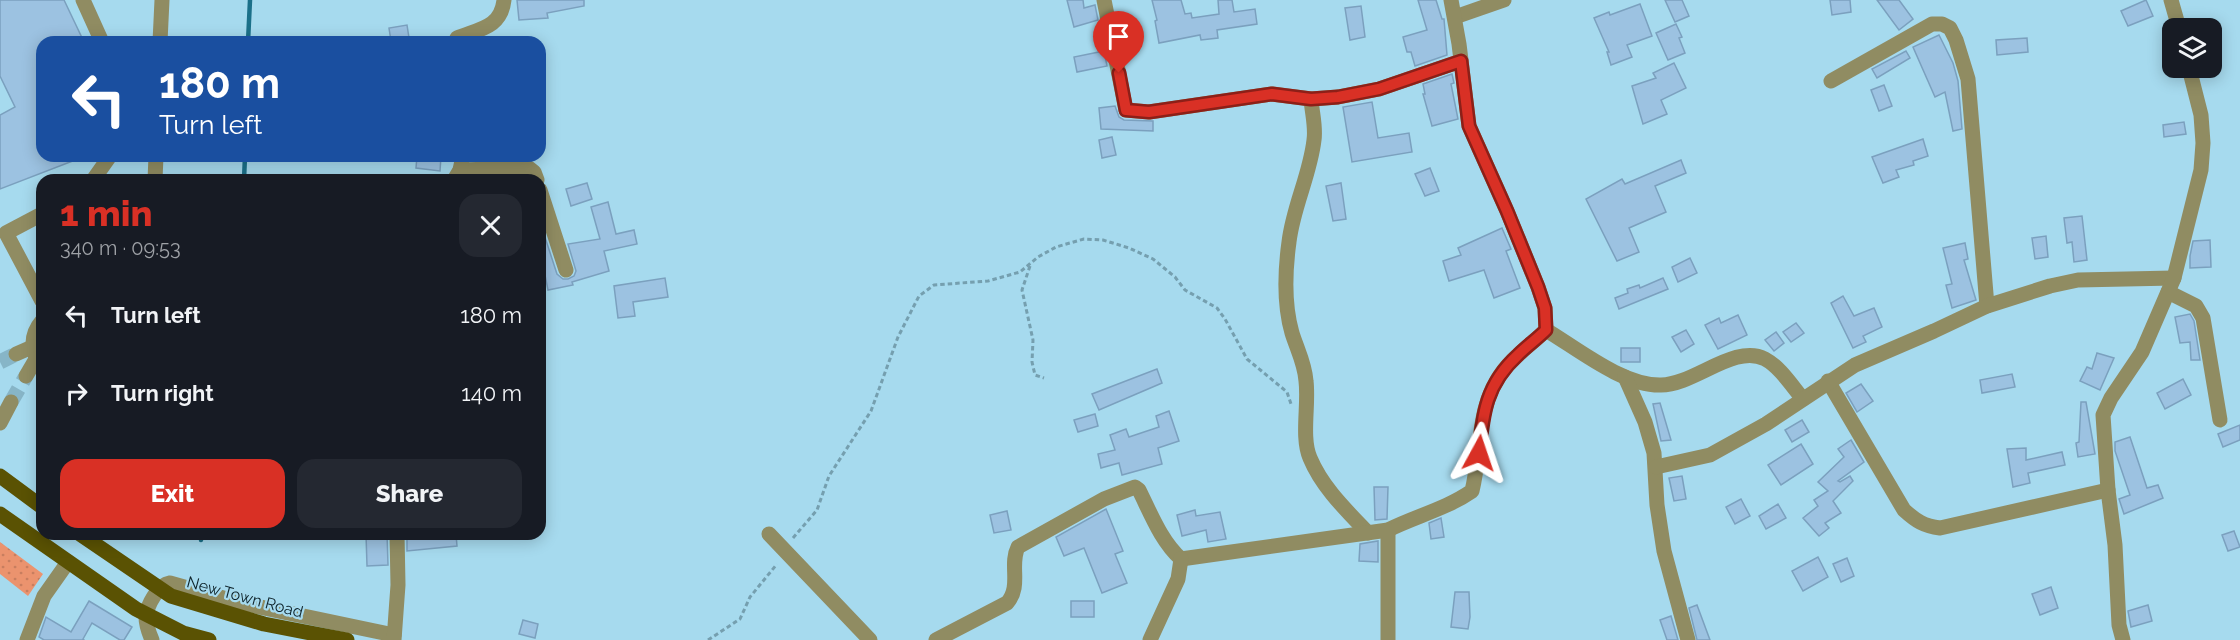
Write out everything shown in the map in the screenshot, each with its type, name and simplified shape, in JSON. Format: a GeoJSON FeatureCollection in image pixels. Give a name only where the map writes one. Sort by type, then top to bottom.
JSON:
{"type":"FeatureCollection","features":[{"type":"Feature","properties":{"kind":"main road"},"geometry":{"type":"LineString","coordinates":[[0,476],[36,503]]}},
{"type":"Feature","properties":{"kind":"main road"},"geometry":{"type":"LineString","coordinates":[[0,514],[36,539]]}},
{"type":"Feature","properties":{"kind":"main road"},"geometry":{"type":"LineString","coordinates":[[37,540],[146,614],[183,633],[209,640]]}},
{"type":"Feature","properties":{"kind":"main road","name":"New Town Road"},"geometry":{"type":"LineString","coordinates":[[89,540],[171,596],[264,624],[347,640]]}},
{"type":"Feature","properties":{"kind":"street"},"geometry":{"type":"LineString","coordinates":[[83,0],[99,36]]}},
{"type":"Feature","properties":{"kind":"street"},"geometry":{"type":"LineString","coordinates":[[160,36],[162,0]]}},
{"type":"Feature","properties":{"kind":"street"},"geometry":{"type":"LineString","coordinates":[[462,36],[490,25],[499,18],[504,0]]}},
{"type":"Feature","properties":{"kind":"street"},"geometry":{"type":"LineString","coordinates":[[1104,0],[1126,110],[1149,112],[1272,94],[1311,99],[1338,97],[1379,89],[1461,61]]}},
{"type":"Feature","properties":{"kind":"street"},"geometry":{"type":"LineString","coordinates":[[1451,0],[1469,126],[1538,287],[1545,308],[1546,330]]}},
{"type":"Feature","properties":{"kind":"street"},"geometry":{"type":"LineString","coordinates":[[1455,17],[1504,0]]}},
{"type":"Feature","properties":{"kind":"street"},"geometry":{"type":"LineString","coordinates":[[2171,0],[2176,18]]}},
{"type":"Feature","properties":{"kind":"street"},"geometry":{"type":"LineString","coordinates":[[1831,81],[1932,24],[1942,24],[1950,28],[1956,39],[1968,79],[1987,306]]}},
{"type":"Feature","properties":{"kind":"street"},"geometry":{"type":"LineString","coordinates":[[2122,640],[2103,415],[2110,398],[2142,352],[2171,285],[2201,170],[2203,143],[2200,115],[2191,78]]}},
{"type":"Feature","properties":{"kind":"street"},"geometry":{"type":"LineString","coordinates":[[1311,99],[1315,137],[1288,244],[1287,309],[1306,378],[1308,400],[1305,445],[1316,472],[1328,489],[1368,533]]}},
{"type":"Feature","properties":{"kind":"street"},"geometry":{"type":"LineString","coordinates":[[459,169],[529,168],[535,174]]}},
{"type":"Feature","properties":{"kind":"street"},"geometry":{"type":"LineString","coordinates":[[546,208],[566,270]]}},
{"type":"Feature","properties":{"kind":"street"},"geometry":{"type":"LineString","coordinates":[[36,217],[3,234],[36,291]]}},
{"type":"Feature","properties":{"kind":"street"},"geometry":{"type":"LineString","coordinates":[[1656,467],[1710,455],[1766,424],[1855,365],[1987,306],[2050,286],[2078,280],[2171,285],[2196,306],[2203,318],[2220,420]]}},
{"type":"Feature","properties":{"kind":"street"},"geometry":{"type":"LineString","coordinates":[[1546,330],[1624,377],[1643,383],[1668,384],[1695,376],[1744,355],[1755,355],[1767,360],[1803,399]]}},
{"type":"Feature","properties":{"kind":"street"},"geometry":{"type":"LineString","coordinates":[[1180,559],[1388,530],[1414,517],[1454,503],[1472,491],[1477,470],[1485,404],[1492,388],[1502,372],[1546,330]]}},
{"type":"Feature","properties":{"kind":"street"},"geometry":{"type":"LineString","coordinates":[[36,331],[34,334],[36,349]]}},
{"type":"Feature","properties":{"kind":"street"},"geometry":{"type":"LineString","coordinates":[[16,354],[36,357]]}},
{"type":"Feature","properties":{"kind":"street"},"geometry":{"type":"LineString","coordinates":[[26,376],[36,359]]}},
{"type":"Feature","properties":{"kind":"street"},"geometry":{"type":"LineString","coordinates":[[1624,377],[1645,422],[1654,453],[1657,505],[1664,551],[1688,640]]}},
{"type":"Feature","properties":{"kind":"street"},"geometry":{"type":"LineString","coordinates":[[1828,381],[1904,510],[1914,520],[1925,526],[1940,528],[2108,490]]}},
{"type":"Feature","properties":{"kind":"street"},"geometry":{"type":"LineString","coordinates":[[0,423],[11,402]]}},
{"type":"Feature","properties":{"kind":"street"},"geometry":{"type":"LineString","coordinates":[[936,640],[1007,603],[1012,598],[1016,585],[1014,555],[1018,547],[1130,487],[1139,490],[1163,539],[1180,559]]}},
{"type":"Feature","properties":{"kind":"street"},"geometry":{"type":"LineString","coordinates":[[1388,530],[1388,640]]}},
{"type":"Feature","properties":{"kind":"street"},"geometry":{"type":"LineString","coordinates":[[769,534],[870,640]]}},
{"type":"Feature","properties":{"kind":"street"},"geometry":{"type":"LineString","coordinates":[[152,640],[148,633],[146,614],[159,588],[170,583],[241,603],[394,637],[398,585],[397,540]]}},
{"type":"Feature","properties":{"kind":"street"},"geometry":{"type":"LineString","coordinates":[[1149,640],[1178,579],[1180,559]]}},
{"type":"Feature","properties":{"kind":"street"},"geometry":{"type":"LineString","coordinates":[[27,640],[44,596],[68,562]]}},
{"type":"Feature","properties":{"kind":"path"},"geometry":{"type":"LineString","coordinates":[[789,543],[817,510],[829,476],[871,411],[898,337],[919,296],[934,285],[988,280],[1020,272],[1038,257],[1056,247],[1084,239],[1103,240],[1129,248],[1152,259],[1175,277],[1185,290],[1217,308],[1247,359],[1287,392],[1294,412]]}},
{"type":"Feature","properties":{"kind":"path"},"geometry":{"type":"LineString","coordinates":[[1031,264],[1022,290],[1023,299],[1033,340],[1033,369],[1035,375],[1044,378]]}},
{"type":"Feature","properties":{"kind":"path"},"geometry":{"type":"LineString","coordinates":[[708,640],[740,619],[750,597],[779,560]]}},
{"type":"Feature","properties":{"kind":"shaded area"},"geometry":{"type":"Polygon","coordinates":[[[0,542],[43,574],[28,596],[0,574],[0,542]]]}},
{"type":"Feature","properties":{"kind":"building"},"geometry":{"type":"Polygon","coordinates":[[[0,0],[64,0],[81,36],[36,36],[36,162],[70,162],[0,189],[0,115],[15,107],[0,76],[0,0]]]}},
{"type":"Feature","properties":{"kind":"building"},"geometry":{"type":"Polygon","coordinates":[[[517,0],[584,0],[584,6],[547,13],[548,18],[519,20],[517,0]]]}},
{"type":"Feature","properties":{"kind":"building"},"geometry":{"type":"Polygon","coordinates":[[[1067,0],[1083,0],[1084,8],[1095,5],[1098,20],[1074,27],[1067,0]]]}},
{"type":"Feature","properties":{"kind":"building"},"geometry":{"type":"Polygon","coordinates":[[[1152,0],[1181,0],[1185,14],[1191,13],[1192,18],[1219,14],[1218,0],[1232,0],[1234,12],[1255,9],[1257,24],[1217,30],[1218,38],[1201,40],[1200,35],[1159,43],[1152,0]]]}},
{"type":"Feature","properties":{"kind":"building"},"geometry":{"type":"Polygon","coordinates":[[[1418,0],[1436,0],[1442,19],[1444,19],[1447,55],[1415,66],[1411,52],[1407,52],[1403,37],[1427,30],[1418,0]]]}},
{"type":"Feature","properties":{"kind":"building"},"geometry":{"type":"Polygon","coordinates":[[[1665,0],[1682,0],[1689,16],[1675,22],[1665,0]]]}},
{"type":"Feature","properties":{"kind":"building"},"geometry":{"type":"Polygon","coordinates":[[[1830,0],[1850,0],[1851,12],[1832,15],[1830,0]]]}},
{"type":"Feature","properties":{"kind":"building"},"geometry":{"type":"Polygon","coordinates":[[[1877,0],[1899,0],[1913,19],[1899,30],[1877,0]]]}},
{"type":"Feature","properties":{"kind":"building"},"geometry":{"type":"Polygon","coordinates":[[[2146,0],[2153,16],[2128,26],[2121,11],[2146,0]]]}},
{"type":"Feature","properties":{"kind":"building"},"geometry":{"type":"Polygon","coordinates":[[[1640,4],[1652,36],[1627,45],[1632,57],[1611,65],[1607,52],[1609,52],[1594,18],[1640,4]]]}},
{"type":"Feature","properties":{"kind":"building"},"geometry":{"type":"Polygon","coordinates":[[[1361,6],[1365,37],[1350,40],[1345,8],[1361,6]]]}},
{"type":"Feature","properties":{"kind":"building"},"geometry":{"type":"Polygon","coordinates":[[[1676,24],[1682,37],[1679,38],[1685,53],[1668,60],[1656,33],[1676,24]]]}},
{"type":"Feature","properties":{"kind":"building"},"geometry":{"type":"Polygon","coordinates":[[[407,25],[409,36],[390,36],[389,28],[407,25]]]}},
{"type":"Feature","properties":{"kind":"building"},"geometry":{"type":"Polygon","coordinates":[[[1939,35],[1953,63],[1958,81],[1962,129],[1953,131],[1945,92],[1935,97],[1913,47],[1939,35]]]}},
{"type":"Feature","properties":{"kind":"building"},"geometry":{"type":"Polygon","coordinates":[[[2027,38],[2028,52],[1997,55],[1996,40],[2027,38]]]}},
{"type":"Feature","properties":{"kind":"building"},"geometry":{"type":"Polygon","coordinates":[[[1104,51],[1107,66],[1077,72],[1074,57],[1104,51]]]}},
{"type":"Feature","properties":{"kind":"building"},"geometry":{"type":"Polygon","coordinates":[[[1906,51],[1910,58],[1877,78],[1872,69],[1906,51]]]}},
{"type":"Feature","properties":{"kind":"building"},"geometry":{"type":"Polygon","coordinates":[[[1674,63],[1686,88],[1661,100],[1667,114],[1643,124],[1632,86],[1656,78],[1653,73],[1674,63]]]}},
{"type":"Feature","properties":{"kind":"building"},"geometry":{"type":"Polygon","coordinates":[[[1452,74],[1454,83],[1451,84],[1458,119],[1432,126],[1423,94],[1425,94],[1423,84],[1452,74]]]}},
{"type":"Feature","properties":{"kind":"building"},"geometry":{"type":"Polygon","coordinates":[[[1884,85],[1892,106],[1879,111],[1871,90],[1884,85]]]}},
{"type":"Feature","properties":{"kind":"building"},"geometry":{"type":"Polygon","coordinates":[[[1372,102],[1378,138],[1409,133],[1412,152],[1352,162],[1343,107],[1372,102]]]}},
{"type":"Feature","properties":{"kind":"building"},"geometry":{"type":"Polygon","coordinates":[[[1115,106],[1119,117],[1124,120],[1153,121],[1153,131],[1101,129],[1099,108],[1115,106]]]}},
{"type":"Feature","properties":{"kind":"building"},"geometry":{"type":"Polygon","coordinates":[[[2184,122],[2186,134],[2164,137],[2163,125],[2184,122]]]}},
{"type":"Feature","properties":{"kind":"building"},"geometry":{"type":"Polygon","coordinates":[[[1112,137],[1116,155],[1102,158],[1099,140],[1112,137]]]}},
{"type":"Feature","properties":{"kind":"building"},"geometry":{"type":"Polygon","coordinates":[[[1923,139],[1928,156],[1913,161],[1914,165],[1896,170],[1899,177],[1883,183],[1872,157],[1923,139]]]}},
{"type":"Feature","properties":{"kind":"building"},"geometry":{"type":"Polygon","coordinates":[[[1681,160],[1686,173],[1655,186],[1666,212],[1629,228],[1639,252],[1617,261],[1586,199],[1622,179],[1625,184],[1681,160]]]}},
{"type":"Feature","properties":{"kind":"building"},"geometry":{"type":"Polygon","coordinates":[[[416,162],[441,162],[440,171],[416,168],[416,162]]]}},
{"type":"Feature","properties":{"kind":"building"},"geometry":{"type":"Polygon","coordinates":[[[1430,168],[1439,191],[1425,196],[1415,174],[1430,168]]]}},
{"type":"Feature","properties":{"kind":"building"},"geometry":{"type":"Polygon","coordinates":[[[587,183],[592,199],[571,206],[566,189],[587,183]]]}},
{"type":"Feature","properties":{"kind":"building"},"geometry":{"type":"Polygon","coordinates":[[[1341,183],[1346,219],[1333,221],[1326,186],[1341,183]]]}},
{"type":"Feature","properties":{"kind":"building"},"geometry":{"type":"Polygon","coordinates":[[[608,202],[616,234],[634,230],[637,244],[604,251],[609,271],[572,282],[573,285],[548,290],[546,240],[557,274],[563,279],[574,276],[576,271],[568,244],[600,239],[591,207],[608,202]]]}},
{"type":"Feature","properties":{"kind":"building"},"geometry":{"type":"Polygon","coordinates":[[[2082,216],[2087,260],[2074,262],[2072,242],[2067,243],[2064,218],[2082,216]]]}},
{"type":"Feature","properties":{"kind":"building"},"geometry":{"type":"Polygon","coordinates":[[[1502,228],[1511,249],[1506,251],[1520,288],[1494,298],[1484,270],[1449,281],[1443,261],[1461,255],[1458,248],[1502,228]]]}},
{"type":"Feature","properties":{"kind":"building"},"geometry":{"type":"Polygon","coordinates":[[[2046,236],[2048,257],[2035,259],[2032,238],[2046,236]]]}},
{"type":"Feature","properties":{"kind":"building"},"geometry":{"type":"Polygon","coordinates":[[[2210,240],[2211,267],[2190,268],[2193,241],[2210,240]]]}},
{"type":"Feature","properties":{"kind":"building"},"geometry":{"type":"Polygon","coordinates":[[[1965,243],[1968,259],[1964,260],[1976,300],[1952,308],[1946,285],[1952,284],[1943,248],[1965,243]]]}},
{"type":"Feature","properties":{"kind":"building"},"geometry":{"type":"Polygon","coordinates":[[[1690,258],[1697,273],[1678,282],[1672,267],[1690,258]]]}},
{"type":"Feature","properties":{"kind":"building"},"geometry":{"type":"Polygon","coordinates":[[[665,278],[668,297],[633,302],[635,316],[618,318],[614,286],[665,278]]]}},
{"type":"Feature","properties":{"kind":"building"},"geometry":{"type":"Polygon","coordinates":[[[1663,278],[1668,289],[1619,309],[1615,298],[1628,293],[1627,289],[1639,285],[1640,288],[1663,278]]]}},
{"type":"Feature","properties":{"kind":"building"},"geometry":{"type":"Polygon","coordinates":[[[1843,296],[1854,316],[1874,308],[1882,327],[1863,336],[1866,342],[1853,348],[1831,303],[1843,296]]]}},
{"type":"Feature","properties":{"kind":"building"},"geometry":{"type":"Polygon","coordinates":[[[2190,314],[2194,321],[2200,360],[2191,360],[2190,342],[2180,343],[2175,317],[2190,314]]]}},
{"type":"Feature","properties":{"kind":"building"},"geometry":{"type":"Polygon","coordinates":[[[1738,315],[1747,335],[1718,349],[1705,325],[1719,318],[1721,323],[1738,315]]]}},
{"type":"Feature","properties":{"kind":"building"},"geometry":{"type":"Polygon","coordinates":[[[1796,323],[1804,333],[1791,342],[1783,332],[1796,323]]]}},
{"type":"Feature","properties":{"kind":"building"},"geometry":{"type":"Polygon","coordinates":[[[1686,330],[1694,344],[1681,352],[1672,337],[1686,330]]]}},
{"type":"Feature","properties":{"kind":"building"},"geometry":{"type":"Polygon","coordinates":[[[1776,332],[1784,343],[1774,351],[1765,340],[1776,332]]]}},
{"type":"Feature","properties":{"kind":"building"},"geometry":{"type":"Polygon","coordinates":[[[1621,348],[1640,348],[1640,362],[1621,362],[1621,348]]]}},
{"type":"Feature","properties":{"kind":"building"},"geometry":{"type":"Polygon","coordinates":[[[2097,353],[2114,358],[2100,390],[2080,381],[2087,367],[2092,369],[2097,353]]]}},
{"type":"Feature","properties":{"kind":"building"},"geometry":{"type":"Polygon","coordinates":[[[1157,369],[1162,383],[1099,410],[1092,394],[1157,369]]]}},
{"type":"Feature","properties":{"kind":"building"},"geometry":{"type":"Polygon","coordinates":[[[2012,374],[2015,387],[1982,393],[1980,380],[2012,374]]]}},
{"type":"Feature","properties":{"kind":"building"},"geometry":{"type":"Polygon","coordinates":[[[2183,379],[2191,395],[2165,409],[2157,393],[2183,379]]]}},
{"type":"Feature","properties":{"kind":"building"},"geometry":{"type":"Polygon","coordinates":[[[1861,384],[1873,401],[1857,412],[1846,393],[1861,384]]]}},
{"type":"Feature","properties":{"kind":"building"},"geometry":{"type":"Polygon","coordinates":[[[2081,402],[2086,402],[2095,454],[2078,457],[2076,443],[2079,442],[2081,402]]]}},
{"type":"Feature","properties":{"kind":"building"},"geometry":{"type":"Polygon","coordinates":[[[1660,403],[1671,440],[1661,441],[1653,404],[1660,403]]]}},
{"type":"Feature","properties":{"kind":"building"},"geometry":{"type":"Polygon","coordinates":[[[1169,411],[1179,441],[1158,448],[1162,464],[1122,475],[1119,463],[1101,468],[1098,454],[1115,450],[1110,435],[1126,429],[1129,437],[1159,427],[1156,416],[1169,411]]]}},
{"type":"Feature","properties":{"kind":"building"},"geometry":{"type":"Polygon","coordinates":[[[1095,414],[1098,426],[1078,432],[1074,420],[1095,414]]]}},
{"type":"Feature","properties":{"kind":"building"},"geometry":{"type":"Polygon","coordinates":[[[1802,420],[1809,432],[1792,442],[1785,430],[1802,420]]]}},
{"type":"Feature","properties":{"kind":"building"},"geometry":{"type":"Polygon","coordinates":[[[2240,425],[2240,440],[2223,447],[2218,434],[2240,425]]]}},
{"type":"Feature","properties":{"kind":"building"},"geometry":{"type":"Polygon","coordinates":[[[2130,437],[2147,488],[2158,485],[2163,498],[2124,514],[2119,499],[2130,495],[2115,451],[2115,442],[2130,437]]]}},
{"type":"Feature","properties":{"kind":"building"},"geometry":{"type":"Polygon","coordinates":[[[1851,440],[1864,462],[1838,481],[1850,476],[1853,481],[1833,501],[1841,513],[1825,523],[1829,528],[1819,536],[1803,518],[1818,506],[1814,500],[1828,491],[1818,482],[1844,457],[1838,449],[1851,440]]]}},
{"type":"Feature","properties":{"kind":"building"},"geometry":{"type":"Polygon","coordinates":[[[1801,444],[1813,464],[1781,485],[1768,465],[1801,444]]]}},
{"type":"Feature","properties":{"kind":"building"},"geometry":{"type":"Polygon","coordinates":[[[2026,448],[2026,460],[2062,452],[2065,465],[2028,473],[2030,483],[2013,487],[2007,449],[2026,448]]]}},
{"type":"Feature","properties":{"kind":"building"},"geometry":{"type":"Polygon","coordinates":[[[1682,476],[1686,499],[1674,501],[1669,478],[1682,476]]]}},
{"type":"Feature","properties":{"kind":"building"},"geometry":{"type":"Polygon","coordinates":[[[1374,487],[1388,487],[1387,519],[1375,520],[1374,487]]]}},
{"type":"Feature","properties":{"kind":"building"},"geometry":{"type":"Polygon","coordinates":[[[1741,499],[1750,516],[1735,524],[1726,507],[1741,499]]]}},
{"type":"Feature","properties":{"kind":"building"},"geometry":{"type":"Polygon","coordinates":[[[1778,504],[1786,518],[1766,529],[1759,516],[1778,504]]]}},
{"type":"Feature","properties":{"kind":"building"},"geometry":{"type":"Polygon","coordinates":[[[1106,509],[1123,551],[1115,554],[1127,583],[1102,593],[1084,548],[1064,556],[1056,537],[1106,509]]]}},
{"type":"Feature","properties":{"kind":"building"},"geometry":{"type":"Polygon","coordinates":[[[1195,510],[1196,516],[1220,512],[1226,539],[1208,542],[1206,530],[1182,536],[1177,515],[1195,510]]]}},
{"type":"Feature","properties":{"kind":"building"},"geometry":{"type":"Polygon","coordinates":[[[1007,511],[1011,530],[994,533],[990,515],[1007,511]]]}},
{"type":"Feature","properties":{"kind":"building"},"geometry":{"type":"Polygon","coordinates":[[[1441,518],[1444,537],[1431,539],[1429,523],[1441,518]]]}},
{"type":"Feature","properties":{"kind":"building"},"geometry":{"type":"Polygon","coordinates":[[[2234,531],[2240,547],[2228,551],[2222,535],[2234,531]]]}},
{"type":"Feature","properties":{"kind":"building"},"geometry":{"type":"Polygon","coordinates":[[[366,540],[387,540],[388,565],[367,566],[366,540]]]}},
{"type":"Feature","properties":{"kind":"building"},"geometry":{"type":"Polygon","coordinates":[[[407,540],[456,540],[457,546],[407,551],[407,540]]]}},
{"type":"Feature","properties":{"kind":"building"},"geometry":{"type":"Polygon","coordinates":[[[1378,541],[1378,562],[1359,561],[1360,544],[1378,541]]]}},
{"type":"Feature","properties":{"kind":"building"},"geometry":{"type":"Polygon","coordinates":[[[1818,557],[1828,577],[1803,591],[1792,571],[1818,557]]]}},
{"type":"Feature","properties":{"kind":"building"},"geometry":{"type":"Polygon","coordinates":[[[1847,558],[1854,576],[1841,582],[1833,564],[1847,558]]]}},
{"type":"Feature","properties":{"kind":"building"},"geometry":{"type":"Polygon","coordinates":[[[2051,587],[2058,608],[2040,615],[2032,594],[2051,587]]]}},
{"type":"Feature","properties":{"kind":"building"},"geometry":{"type":"Polygon","coordinates":[[[1455,592],[1469,592],[1468,629],[1451,627],[1455,592]]]}},
{"type":"Feature","properties":{"kind":"building"},"geometry":{"type":"Polygon","coordinates":[[[89,601],[132,627],[124,640],[120,640],[92,623],[84,640],[44,640],[39,637],[46,617],[71,632],[89,601]]]}},
{"type":"Feature","properties":{"kind":"building"},"geometry":{"type":"Polygon","coordinates":[[[1071,601],[1094,601],[1094,617],[1071,617],[1071,601]]]}},
{"type":"Feature","properties":{"kind":"building"},"geometry":{"type":"Polygon","coordinates":[[[1697,605],[1710,640],[1697,640],[1689,608],[1697,605]]]}},
{"type":"Feature","properties":{"kind":"building"},"geometry":{"type":"Polygon","coordinates":[[[2148,605],[2152,621],[2131,627],[2128,611],[2148,605]]]}},
{"type":"Feature","properties":{"kind":"building"},"geometry":{"type":"Polygon","coordinates":[[[1671,616],[1678,640],[1667,640],[1660,620],[1671,616]]]}},
{"type":"Feature","properties":{"kind":"building"},"geometry":{"type":"Polygon","coordinates":[[[523,620],[538,624],[535,638],[519,634],[523,620]]]}},
{"type":"Feature","properties":{"kind":"waterway"},"geometry":{"type":"LineString","coordinates":[[248,36],[250,0]]}},
{"type":"Feature","properties":{"kind":"waterway"},"geometry":{"type":"LineString","coordinates":[[244,174],[245,162]]}},
{"type":"Feature","properties":{"kind":"tunnel"},"geometry":{"type":"LineString","coordinates":[[0,362],[16,354]]}},
{"type":"Feature","properties":{"kind":"tunnel"},"geometry":{"type":"LineString","coordinates":[[11,402],[26,376]]}},
{"type":"Feature","properties":{"kind":"route"},"geometry":{"type":"LineString","coordinates":[[1119,73],[1126,110],[1149,112],[1272,94],[1311,99],[1338,97],[1379,89],[1461,61],[1469,126],[1507,211],[1545,308],[1546,330],[1502,372],[1492,388],[1485,404],[1479,453]]}}]}
